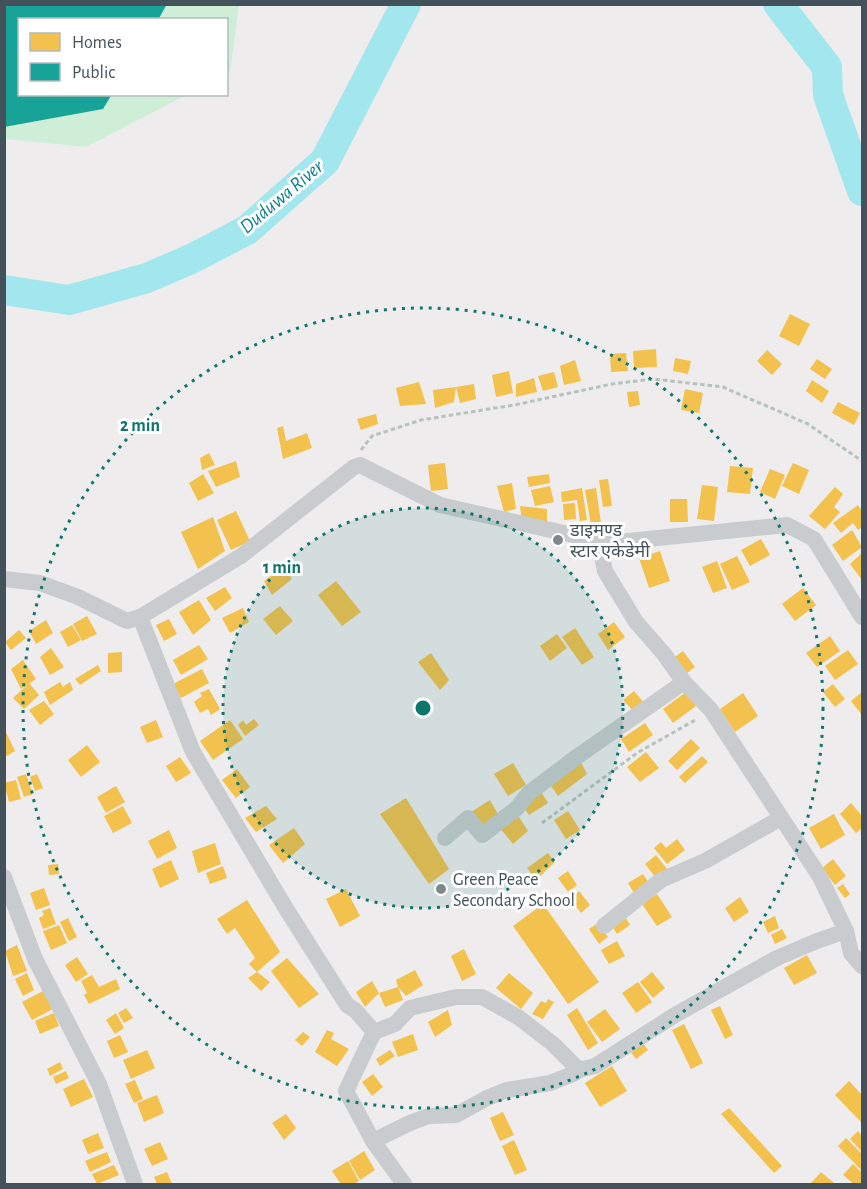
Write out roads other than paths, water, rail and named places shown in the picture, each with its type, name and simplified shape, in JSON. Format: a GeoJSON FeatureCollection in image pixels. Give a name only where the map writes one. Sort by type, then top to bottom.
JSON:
{"type":"FeatureCollection","features":[{"type":"Feature","properties":{"kind":"street"},"geometry":{"type":"LineString","coordinates":[[4,579],[40,583],[78,597],[126,621],[140,617],[241,556],[354,466],[360,465],[440,505],[599,541],[618,542],[787,525],[814,539],[862,616]]}},
{"type":"Feature","properties":{"kind":"street"},"geometry":{"type":"LineString","coordinates":[[599,541],[605,571],[636,622],[664,654],[684,682],[711,710],[820,877],[846,931],[851,952],[862,966]]}},
{"type":"Feature","properties":{"kind":"street"},"geometry":{"type":"LineString","coordinates":[[140,617],[193,752],[340,995],[374,1032]]}},
{"type":"Feature","properties":{"kind":"street"},"geometry":{"type":"LineString","coordinates":[[445,838],[468,818],[482,835],[516,809],[529,793],[684,682]]}},
{"type":"Feature","properties":{"kind":"street"},"geometry":{"type":"LineString","coordinates":[[604,926],[661,880],[705,861],[781,818]]}},
{"type":"Feature","properties":{"kind":"street"},"geometry":{"type":"LineString","coordinates":[[4,877],[35,959],[99,1084],[135,1185]]}},
{"type":"Feature","properties":{"kind":"street"},"geometry":{"type":"LineString","coordinates":[[373,1141],[429,1116],[456,1115],[507,1090],[550,1083],[579,1070],[595,1066],[675,1015],[777,958],[818,940],[846,931]]}},
{"type":"Feature","properties":{"kind":"street"},"geometry":{"type":"LineString","coordinates":[[404,1185],[373,1141],[346,1091],[374,1032],[394,1024],[410,1008],[456,997],[482,996],[536,1030],[579,1070]]}},
{"type":"Feature","properties":{"kind":"waterway","name":"Duduwa River"},"geometry":{"type":"LineString","coordinates":[[4,290],[69,300],[147,278],[191,259],[247,230],[325,161],[406,4]]}},
{"type":"Feature","properties":{"kind":"waterway","name":"Duduwa River"},"geometry":{"type":"LineString","coordinates":[[778,4],[827,67],[828,95],[862,191]]}},
{"type":"Feature","properties":{"kind":"place","name":"डाइमण्ड स्टार एकेडेमी"},"geometry":{"type":"Point","coordinates":[558,540]}},
{"type":"Feature","properties":{"kind":"place","name":"Green Peace Secondary School"},"geometry":{"type":"Point","coordinates":[441,889]}}]}
